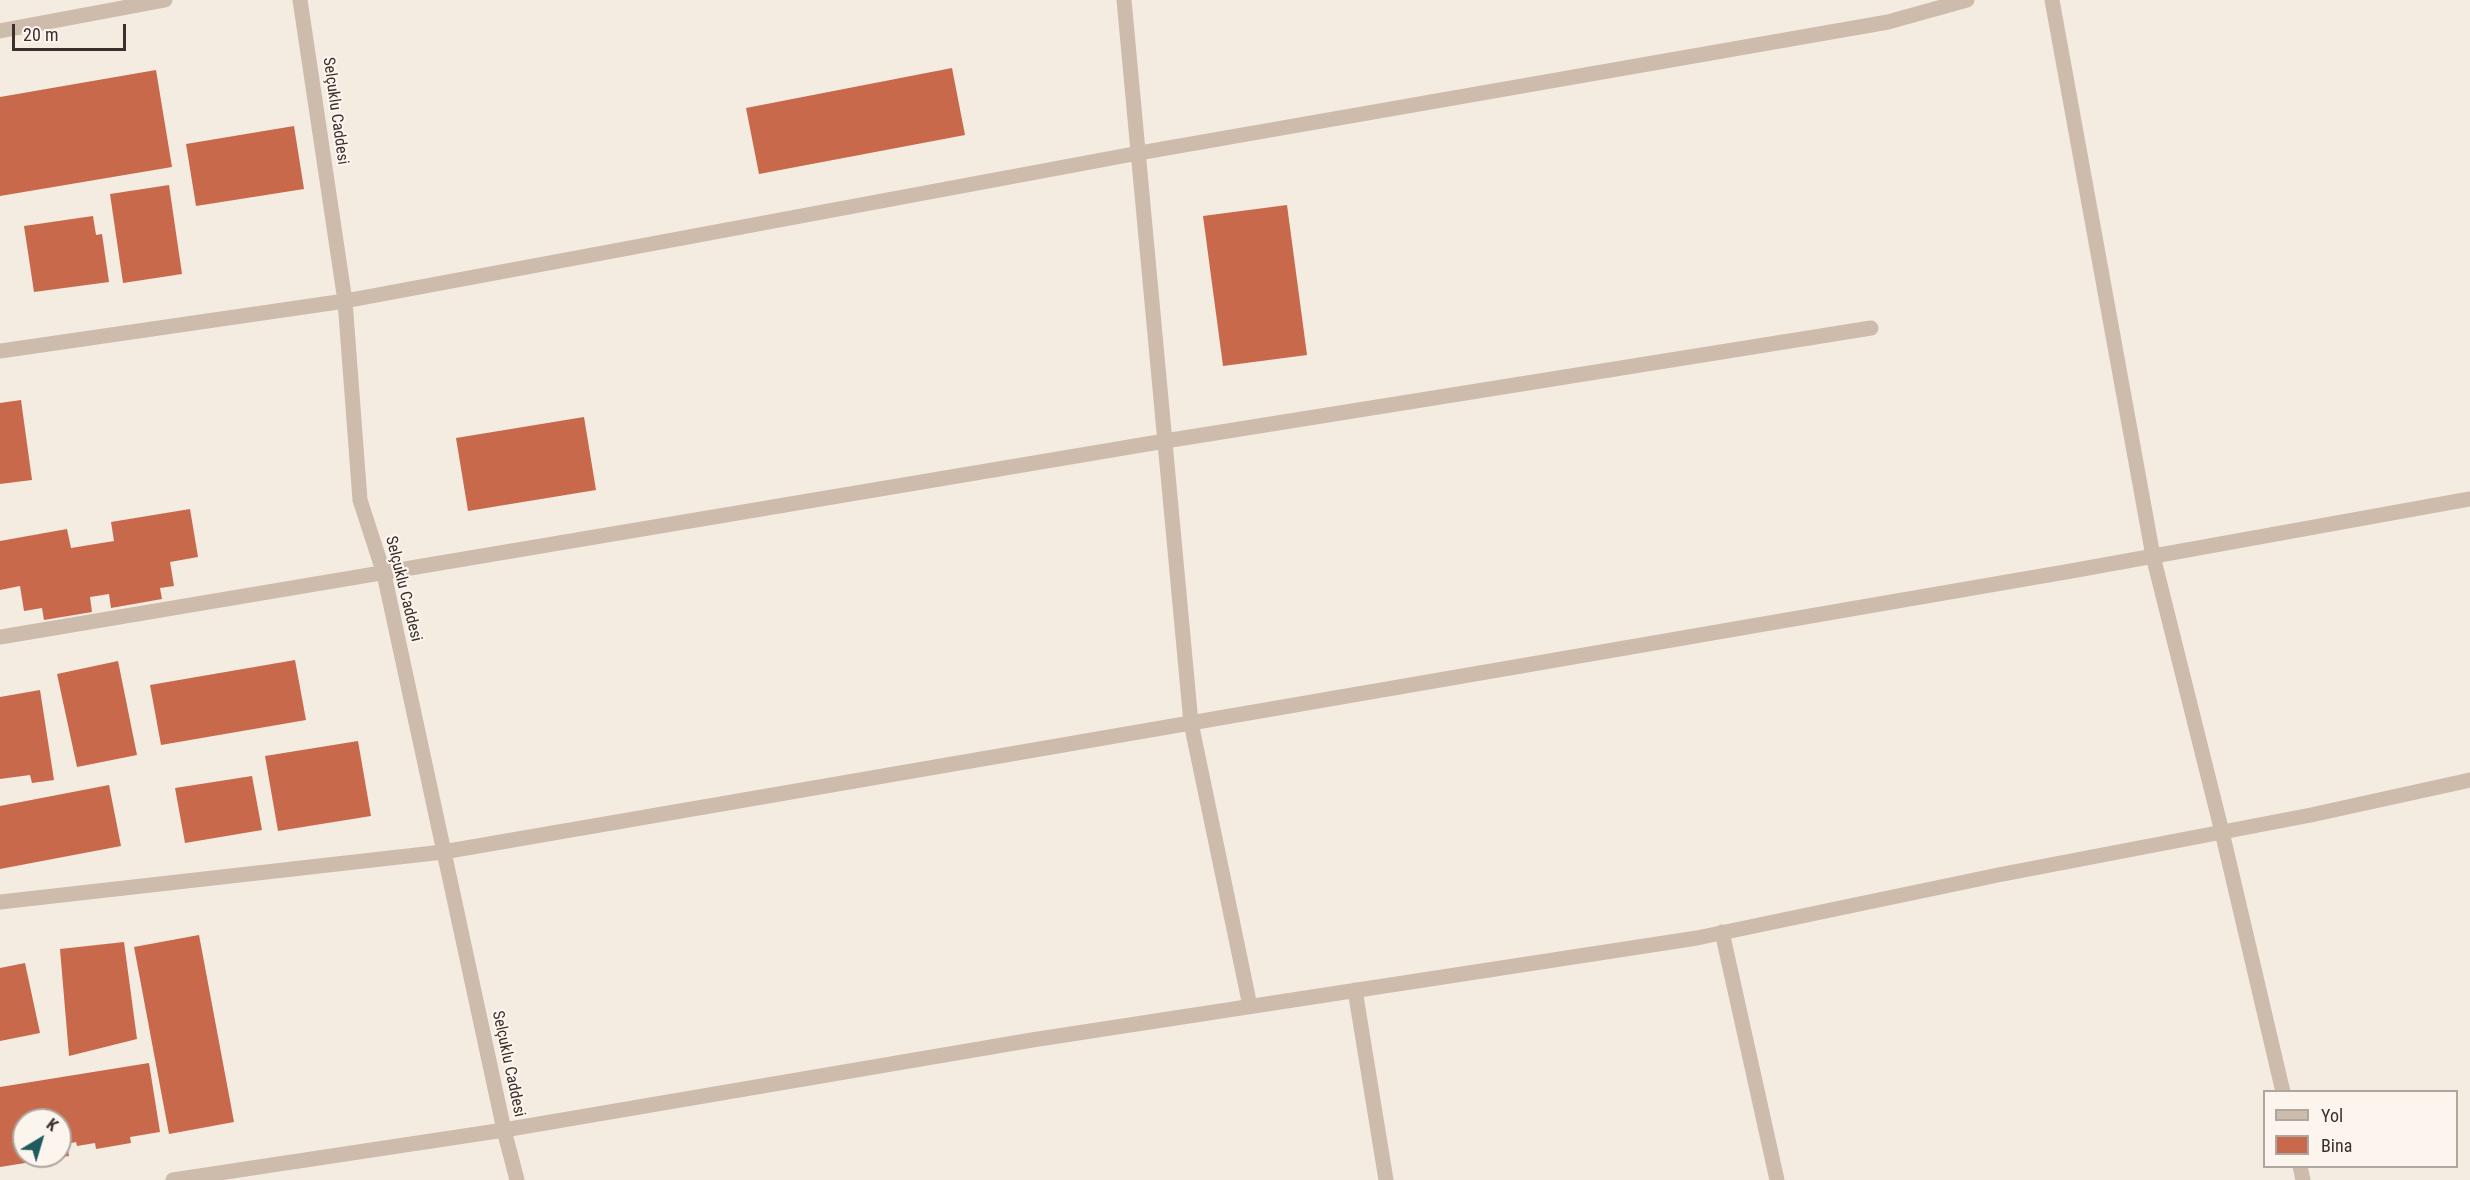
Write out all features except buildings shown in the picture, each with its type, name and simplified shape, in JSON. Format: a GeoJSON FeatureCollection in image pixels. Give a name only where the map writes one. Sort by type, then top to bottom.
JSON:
{"type":"FeatureCollection","features":[{"type":"Feature","properties":{"kind":"street"},"geometry":{"type":"LineString","coordinates":[[0,31],[165,0]]}},
{"type":"Feature","properties":{"kind":"street","name":"Selçuklu Caddesi"},"geometry":{"type":"LineString","coordinates":[[300,0],[345,301],[360,500],[384,574],[504,1130],[517,1180]]}},
{"type":"Feature","properties":{"kind":"street"},"geometry":{"type":"LineString","coordinates":[[1124,0],[1191,723],[1250,1006]]}},
{"type":"Feature","properties":{"kind":"street"},"geometry":{"type":"LineString","coordinates":[[0,351],[345,301],[1139,153],[1888,22],[1967,0]]}},
{"type":"Feature","properties":{"kind":"street"},"geometry":{"type":"LineString","coordinates":[[2052,0],[2153,556],[2222,832],[2283,1090]]}},
{"type":"Feature","properties":{"kind":"street"},"geometry":{"type":"LineString","coordinates":[[0,637],[1165,441],[1870,328]]}},
{"type":"Feature","properties":{"kind":"street"},"geometry":{"type":"LineString","coordinates":[[0,902],[443,852],[2470,499]]}},
{"type":"Feature","properties":{"kind":"street"},"geometry":{"type":"LineString","coordinates":[[173,1180],[504,1130],[1020,1042],[1722,932],[2470,780]]}},
{"type":"Feature","properties":{"kind":"street"},"geometry":{"type":"LineString","coordinates":[[1722,932],[1777,1180]]}},
{"type":"Feature","properties":{"kind":"street"},"geometry":{"type":"LineString","coordinates":[[1355,990],[1386,1180]]}}]}
